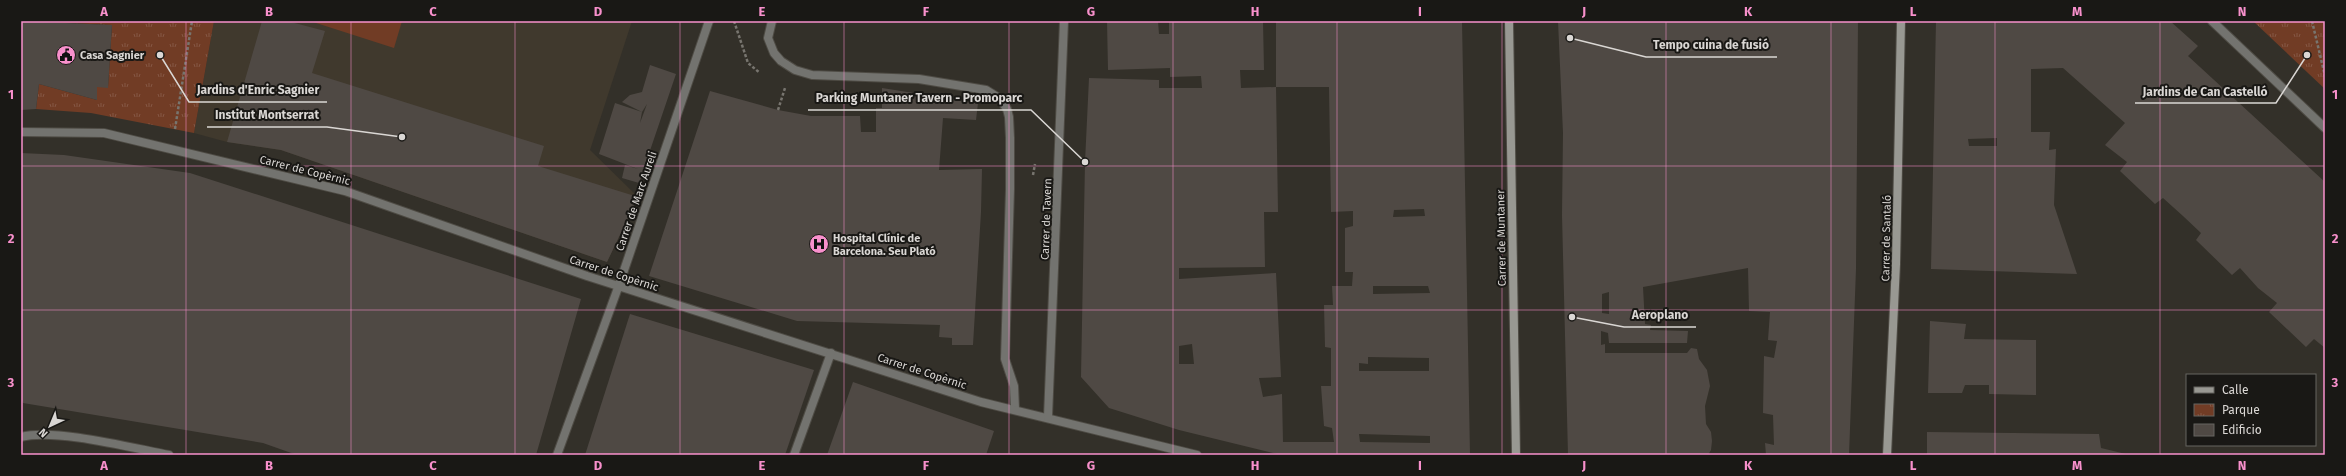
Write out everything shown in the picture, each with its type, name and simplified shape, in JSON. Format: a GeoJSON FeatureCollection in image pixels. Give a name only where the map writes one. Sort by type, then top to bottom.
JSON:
{"type":"FeatureCollection","features":[{"type":"Feature","properties":{"kind":"street","name":"Carrer de Marc Aureli"},"geometry":{"type":"LineString","coordinates":[[558,455],[619,285],[709,21]]}},
{"type":"Feature","properties":{"kind":"street"},"geometry":{"type":"LineString","coordinates":[[772,21],[768,38],[774,53],[781,61],[795,70],[812,75],[850,77],[897,76],[986,90],[999,98],[1007,109],[1010,138],[1010,189],[1005,359],[1014,386],[1015,409]]}},
{"type":"Feature","properties":{"kind":"street","name":"Carrer de Tavern"},"geometry":{"type":"LineString","coordinates":[[1048,417],[1051,390],[1064,21]]}},
{"type":"Feature","properties":{"kind":"street","name":"Carrer de Muntaner"},"geometry":{"type":"LineString","coordinates":[[1509,21],[1516,455]]}},
{"type":"Feature","properties":{"kind":"street","name":"Carrer de Santaló"},"geometry":{"type":"LineString","coordinates":[[1887,455],[1896,264],[1901,21]]}},
{"type":"Feature","properties":{"kind":"street"},"geometry":{"type":"LineString","coordinates":[[2212,21],[2325,128]]}},
{"type":"Feature","properties":{"kind":"street","name":"Carrer de Copèrnic"},"geometry":{"type":"LineString","coordinates":[[21,132],[104,132],[345,191],[587,276],[981,402],[1048,417],[1197,455]]}},
{"type":"Feature","properties":{"kind":"street"},"geometry":{"type":"LineString","coordinates":[[794,455],[831,353]]}},
{"type":"Feature","properties":{"kind":"street"},"geometry":{"type":"LineString","coordinates":[[21,437],[41,435],[94,440],[169,455]]}},
{"type":"Feature","properties":{"kind":"path"},"geometry":{"type":"LineString","coordinates":[[174,133],[192,21]]}},
{"type":"Feature","properties":{"kind":"path"},"geometry":{"type":"LineString","coordinates":[[2312,21],[2325,76]]}},
{"type":"Feature","properties":{"kind":"shaded area"},"geometry":{"type":"Polygon","coordinates":[[[214,21],[632,21],[590,150],[638,197],[607,262],[281,150],[227,142],[194,133],[214,21]]]}},
{"type":"Feature","properties":{"kind":"green space"},"geometry":{"type":"Polygon","coordinates":[[[25,21],[214,21],[194,133],[91,113],[36,109],[39,84],[97,100],[97,87],[108,87],[112,25],[25,21]]]}},
{"type":"Feature","properties":{"kind":"green space"},"geometry":{"type":"Polygon","coordinates":[[[310,21],[402,21],[394,48],[310,21]]]}},
{"type":"Feature","properties":{"kind":"green space"},"geometry":{"type":"Polygon","coordinates":[[[2253,21],[2325,21],[2325,89],[2253,21]]]}},
{"type":"Feature","properties":{"kind":"building","name":"Casa Sagnier"},"geometry":{"type":"Polygon","coordinates":[[[21,21],[112,25],[108,88],[97,87],[97,100],[39,84],[36,109],[21,110],[21,21]]]}},
{"type":"Feature","properties":{"kind":"building"},"geometry":{"type":"Polygon","coordinates":[[[262,21],[287,21],[325,31],[312,73],[544,146],[538,166],[638,197],[607,262],[281,150],[227,142],[262,21]]]}},
{"type":"Feature","properties":{"kind":"building"},"geometry":{"type":"Polygon","coordinates":[[[1107,21],[1158,21],[1159,34],[1169,34],[1169,21],[1263,21],[1264,70],[1240,70],[1241,88],[1276,87],[1276,21],[1462,21],[1470,455],[1281,455],[1179,430],[1109,408],[1081,377],[1085,162],[1089,78],[1159,80],[1159,88],[1202,88],[1201,76],[1170,77],[1170,68],[1108,70],[1107,21]],[[1276,87],[1278,212],[1264,212],[1265,267],[1179,268],[1179,279],[1276,273],[1281,377],[1259,378],[1263,397],[1282,394],[1283,442],[1334,442],[1332,428],[1324,426],[1321,386],[1331,386],[1331,348],[1325,347],[1324,305],[1333,305],[1332,286],[1352,286],[1353,272],[1345,272],[1345,228],[1353,226],[1353,211],[1331,212],[1329,87],[1276,87]],[[1424,209],[1394,210],[1393,217],[1425,216],[1424,209]],[[1373,286],[1373,294],[1430,293],[1428,286],[1373,286]],[[1192,344],[1179,346],[1179,364],[1194,364],[1192,344]],[[1368,357],[1368,364],[1359,363],[1359,371],[1429,371],[1429,358],[1368,357]],[[1359,434],[1360,442],[1430,443],[1430,436],[1359,434]]]}},
{"type":"Feature","properties":{"kind":"building"},"geometry":{"type":"Polygon","coordinates":[[[1558,21],[1858,21],[1856,269],[1849,455],[1766,455],[1765,443],[1774,445],[1773,415],[1763,413],[1764,356],[1774,358],[1777,341],[1768,340],[1770,312],[1749,311],[1748,268],[1643,287],[1645,324],[1651,325],[1650,330],[1688,331],[1687,343],[1609,343],[1608,333],[1601,331],[1601,345],[1605,344],[1605,353],[1687,353],[1691,348],[1697,349],[1699,359],[1707,370],[1710,386],[1705,406],[1706,424],[1711,432],[1712,441],[1711,450],[1708,455],[1568,455],[1562,215],[1563,133],[1558,21]],[[1609,292],[1602,294],[1602,313],[1609,314],[1609,292]]]}},
{"type":"Feature","properties":{"kind":"building"},"geometry":{"type":"Polygon","coordinates":[[[1936,21],[2170,21],[2198,46],[2188,56],[2325,182],[2325,348],[2314,339],[2306,347],[2269,312],[2277,303],[2258,288],[2240,268],[2232,275],[2196,240],[2201,233],[2183,216],[2163,198],[2155,204],[2120,171],[2127,162],[2105,145],[2125,123],[2063,68],[2031,69],[2031,132],[2050,132],[2049,150],[2056,149],[2054,205],[2077,274],[1931,269],[1936,21]],[[1997,138],[1968,139],[1969,146],[1997,146],[1997,138]]]}},
{"type":"Feature","properties":{"kind":"building"},"geometry":{"type":"Polygon","coordinates":[[[650,65],[676,74],[639,183],[622,178],[625,165],[638,169],[599,154],[615,103],[642,112],[622,102],[630,95],[642,92],[650,65]],[[647,104],[642,112],[640,123],[647,104]]]}},
{"type":"Feature","properties":{"kind":"building","name":"Hospital Clínic de Barcelona. Seu Plató"},"geometry":{"type":"Polygon","coordinates":[[[882,88],[978,103],[976,120],[943,118],[939,170],[982,169],[973,345],[952,345],[952,338],[939,337],[940,325],[797,321],[649,276],[710,91],[778,110],[811,116],[860,116],[861,132],[876,132],[876,108],[882,108],[882,88]]]}},
{"type":"Feature","properties":{"kind":"building"},"geometry":{"type":"Polygon","coordinates":[[[21,153],[64,155],[190,173],[581,299],[536,455],[297,455],[263,443],[23,403],[21,399],[21,153]]]}},
{"type":"Feature","properties":{"kind":"building"},"geometry":{"type":"Polygon","coordinates":[[[630,314],[814,370],[785,455],[585,455],[630,314]]]}},
{"type":"Feature","properties":{"kind":"building"},"geometry":{"type":"Polygon","coordinates":[[[1930,321],[1966,324],[1964,339],[2036,340],[2036,395],[1989,394],[1989,385],[1965,385],[1962,393],[1928,393],[1930,321]]]}},
{"type":"Feature","properties":{"kind":"building"},"geometry":{"type":"Polygon","coordinates":[[[853,382],[994,431],[986,455],[827,455],[853,382]]]}},
{"type":"Feature","properties":{"kind":"building"},"geometry":{"type":"Polygon","coordinates":[[[1927,432],[2099,434],[2101,448],[2130,455],[1927,455],[1927,432]]]}},
{"type":"Feature","properties":{"kind":"place","name":"Tempo cuina de fusió"},"geometry":{"type":"Point","coordinates":[1570,38]}},
{"type":"Feature","properties":{"kind":"place","name":"Casa Sagnier"},"geometry":{"type":"Point","coordinates":[66,55]}},
{"type":"Feature","properties":{"kind":"place","name":"Jardins d'Enric Sagnier"},"geometry":{"type":"Point","coordinates":[160,55]}},
{"type":"Feature","properties":{"kind":"place","name":"Jardins de Can Castelló"},"geometry":{"type":"Point","coordinates":[2307,55]}},
{"type":"Feature","properties":{"kind":"place","name":"Institut Montserrat"},"geometry":{"type":"Point","coordinates":[402,137]}},
{"type":"Feature","properties":{"kind":"place","name":"Parking Muntaner Tavern - Promoparc"},"geometry":{"type":"Point","coordinates":[1085,162]}},
{"type":"Feature","properties":{"kind":"place","name":"Hospital Clínic de Barcelona. Seu Plató"},"geometry":{"type":"Point","coordinates":[819,244]}},
{"type":"Feature","properties":{"kind":"place","name":"Aeroplano"},"geometry":{"type":"Point","coordinates":[1572,317]}}]}
